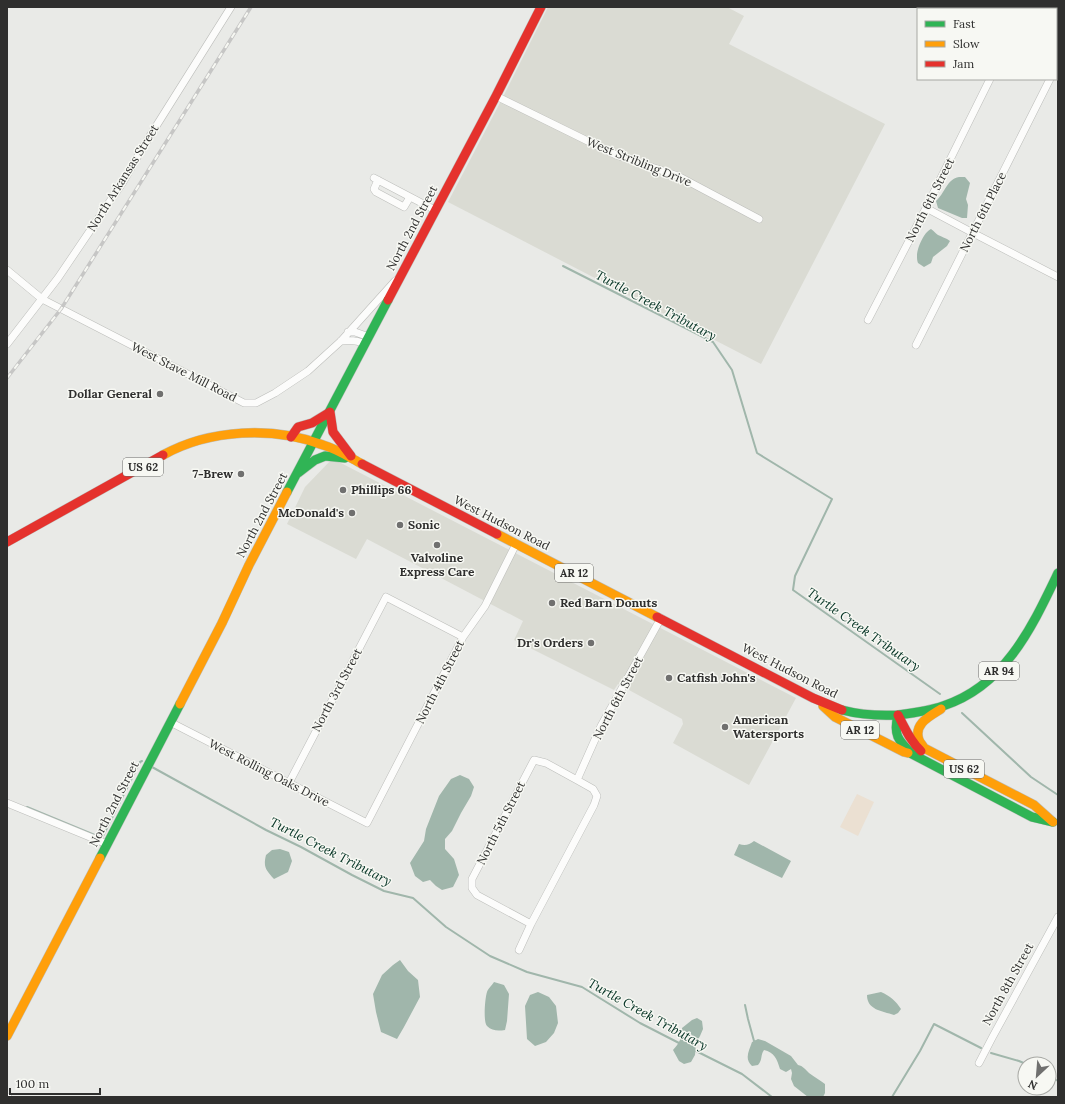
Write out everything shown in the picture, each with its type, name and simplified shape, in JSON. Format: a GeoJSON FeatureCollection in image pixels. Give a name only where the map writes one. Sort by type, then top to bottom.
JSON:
{"type":"FeatureCollection","features":[{"type":"Feature","properties":{"kind":"main road","name":"North 2nd Street"},"geometry":{"type":"LineString","coordinates":[[7,1036],[222,623],[249,565],[496,96],[541,7]]}},
{"type":"Feature","properties":{"kind":"main road"},"geometry":{"type":"LineString","coordinates":[[291,436],[298,427],[312,423],[330,412]]}},
{"type":"Feature","properties":{"kind":"main road","name":"AR 12"},"geometry":{"type":"LineString","coordinates":[[330,412],[333,432],[353,459]]}},
{"type":"Feature","properties":{"kind":"main road","name":"US 62"},"geometry":{"type":"LineString","coordinates":[[7,542],[185,444],[233,433],[291,436],[314,442]]}},
{"type":"Feature","properties":{"kind":"main road","name":"West Hudson Road"},"geometry":{"type":"LineString","coordinates":[[314,442],[324,444],[832,707],[865,715],[898,715]]}},
{"type":"Feature","properties":{"kind":"main road"},"geometry":{"type":"LineString","coordinates":[[298,473],[315,460],[325,456],[353,459]]}},
{"type":"Feature","properties":{"kind":"main road","name":"AR 94"},"geometry":{"type":"LineString","coordinates":[[898,715],[948,705],[979,688],[1000,670],[1019,647],[1058,573]]}},
{"type":"Feature","properties":{"kind":"main road","name":"AR 12"},"geometry":{"type":"LineString","coordinates":[[813,698],[836,717],[904,752],[912,754]]}},
{"type":"Feature","properties":{"kind":"main road","name":"US 62"},"geometry":{"type":"LineString","coordinates":[[948,705],[922,720],[918,729],[919,739],[924,748],[1034,805],[1055,823]]}},
{"type":"Feature","properties":{"kind":"main road"},"geometry":{"type":"LineString","coordinates":[[898,715],[895,726],[897,738],[912,754]]}},
{"type":"Feature","properties":{"kind":"main road","name":"US 62"},"geometry":{"type":"LineString","coordinates":[[898,715],[905,726],[909,739],[924,753],[1028,807],[1055,823]]}},
{"type":"Feature","properties":{"kind":"main road","name":"US 62"},"geometry":{"type":"LineString","coordinates":[[912,754],[1032,817],[1055,823]]}},
{"type":"Feature","properties":{"kind":"street","name":"North Arkansas Street"},"geometry":{"type":"LineString","coordinates":[[7,344],[58,278],[123,182],[231,7]]}},
{"type":"Feature","properties":{"kind":"street","name":"North 6th Street"},"geometry":{"type":"LineString","coordinates":[[868,320],[990,80]]}},
{"type":"Feature","properties":{"kind":"street","name":"North 6th Place"},"geometry":{"type":"LineString","coordinates":[[916,344],[1050,80]]}},
{"type":"Feature","properties":{"kind":"street","name":"West Stribling Drive"},"geometry":{"type":"LineString","coordinates":[[496,96],[616,155],[678,176],[759,219]]}},
{"type":"Feature","properties":{"kind":"street"},"geometry":{"type":"LineString","coordinates":[[410,197],[404,207],[376,192],[374,189],[376,179],[435,210]]}},
{"type":"Feature","properties":{"kind":"street"},"geometry":{"type":"LineString","coordinates":[[926,208],[1058,277]]}},
{"type":"Feature","properties":{"kind":"street","name":"West Stave Mill Road"},"geometry":{"type":"LineString","coordinates":[[7,270],[42,299],[244,403],[256,403],[275,393],[308,371],[341,341],[400,277]]}},
{"type":"Feature","properties":{"kind":"street"},"geometry":{"type":"LineString","coordinates":[[348,332],[355,332],[367,340]]}},
{"type":"Feature","properties":{"kind":"street"},"geometry":{"type":"LineString","coordinates":[[341,341],[367,340]]}},
{"type":"Feature","properties":{"kind":"street","name":"North 4th Street"},"geometry":{"type":"LineString","coordinates":[[367,823],[464,637],[485,606],[516,544]]}},
{"type":"Feature","properties":{"kind":"street","name":"North 3rd Street"},"geometry":{"type":"LineString","coordinates":[[289,783],[386,597],[464,637]]}},
{"type":"Feature","properties":{"kind":"street","name":"North 6th Street"},"geometry":{"type":"LineString","coordinates":[[577,780],[601,726],[661,618]]}},
{"type":"Feature","properties":{"kind":"street","name":"West Rolling Oaks Drive"},"geometry":{"type":"LineString","coordinates":[[170,722],[367,823]]}},
{"type":"Feature","properties":{"kind":"street","name":"North 5th Street"},"geometry":{"type":"LineString","coordinates":[[531,924],[477,896],[472,888],[472,878],[534,760],[546,763],[577,780]]}},
{"type":"Feature","properties":{"kind":"street"},"geometry":{"type":"LineString","coordinates":[[519,950],[531,924],[594,805],[596,796],[593,789],[577,780]]}},
{"type":"Feature","properties":{"kind":"street"},"geometry":{"type":"LineString","coordinates":[[7,803],[107,844]]}},
{"type":"Feature","properties":{"kind":"street","name":"North 8th Street"},"geometry":{"type":"LineString","coordinates":[[980,1063],[1058,917]]}},
{"type":"Feature","properties":{"kind":"shaded area"},"geometry":{"type":"Polygon","coordinates":[[[548,7],[727,7],[744,16],[729,44],[885,124],[761,364],[448,202],[548,7]]]}},
{"type":"Feature","properties":{"kind":"shaded area"},"geometry":{"type":"Polygon","coordinates":[[[965,177],[970,183],[966,199],[968,205],[967,218],[962,218],[938,208],[936,201],[949,183],[955,178],[965,177]]]}},
{"type":"Feature","properties":{"kind":"shaded area"},"geometry":{"type":"Polygon","coordinates":[[[931,229],[938,235],[950,241],[947,246],[933,257],[931,263],[924,267],[918,263],[917,253],[923,237],[931,229]]]}},
{"type":"Feature","properties":{"kind":"shaded area"},"geometry":{"type":"Polygon","coordinates":[[[331,460],[339,462],[796,698],[749,785],[673,743],[683,724],[682,719],[618,684],[614,690],[514,640],[523,621],[367,539],[356,559],[287,524],[305,487],[331,460]]]}},
{"type":"Feature","properties":{"kind":"shaded area"},"geometry":{"type":"Polygon","coordinates":[[[460,775],[469,779],[474,787],[471,796],[452,831],[445,839],[445,849],[454,859],[459,875],[453,887],[442,890],[430,880],[423,882],[415,876],[410,863],[424,841],[426,829],[439,796],[451,779],[460,775]]]}},
{"type":"Feature","properties":{"kind":"shaded area"},"geometry":{"type":"Polygon","coordinates":[[[857,794],[874,802],[858,836],[840,827],[857,794]]]}},
{"type":"Feature","properties":{"kind":"shaded area"},"geometry":{"type":"Polygon","coordinates":[[[754,841],[791,861],[782,878],[734,855],[739,844],[747,845],[754,841]]]}},
{"type":"Feature","properties":{"kind":"shaded area"},"geometry":{"type":"Polygon","coordinates":[[[280,849],[289,852],[292,861],[288,872],[274,879],[266,868],[265,859],[266,855],[272,850],[280,849]]]}},
{"type":"Feature","properties":{"kind":"shaded area"},"geometry":{"type":"Polygon","coordinates":[[[400,960],[408,971],[418,980],[420,997],[397,1039],[381,1032],[373,994],[382,975],[400,960]]]}},
{"type":"Feature","properties":{"kind":"shaded area"},"geometry":{"type":"Polygon","coordinates":[[[494,982],[504,985],[509,994],[505,1030],[493,1030],[489,1028],[485,1020],[486,995],[494,982]]]}},
{"type":"Feature","properties":{"kind":"shaded area"},"geometry":{"type":"Polygon","coordinates":[[[538,992],[549,997],[556,1006],[558,1023],[554,1033],[546,1042],[535,1046],[527,1039],[525,1006],[530,995],[538,992]]]}},
{"type":"Feature","properties":{"kind":"shaded area"},"geometry":{"type":"Polygon","coordinates":[[[881,992],[890,997],[897,1004],[901,1009],[898,1013],[894,1015],[872,1007],[867,995],[881,992]]]}},
{"type":"Feature","properties":{"kind":"shaded area"},"geometry":{"type":"Polygon","coordinates":[[[697,1018],[702,1021],[703,1029],[696,1043],[695,1055],[691,1062],[684,1064],[679,1061],[673,1050],[680,1040],[682,1028],[697,1018]]]}},
{"type":"Feature","properties":{"kind":"shaded area"},"geometry":{"type":"Polygon","coordinates":[[[758,1039],[765,1041],[791,1056],[798,1065],[803,1067],[825,1084],[825,1093],[823,1097],[808,1097],[794,1086],[791,1079],[791,1069],[786,1072],[780,1069],[775,1056],[770,1052],[764,1050],[758,1065],[752,1066],[748,1061],[748,1055],[752,1042],[758,1039]]]}},
{"type":"Feature","properties":{"kind":"waterway","name":"Turtle Creek Tributary"},"geometry":{"type":"LineString","coordinates":[[563,266],[713,342],[732,370],[757,453],[832,499],[795,576],[793,590],[940,694]]}},
{"type":"Feature","properties":{"kind":"waterway","name":"Turtle Creek Tributary"},"geometry":{"type":"LineString","coordinates":[[962,713],[1031,777],[1058,795]]}},
{"type":"Feature","properties":{"kind":"waterway","name":"Turtle Creek Tributary"},"geometry":{"type":"LineString","coordinates":[[27,807],[102,838],[140,762],[142,761]]}},
{"type":"Feature","properties":{"kind":"waterway","name":"Turtle Creek Tributary"},"geometry":{"type":"LineString","coordinates":[[152,767],[266,830],[352,875],[384,891],[413,898],[446,927],[490,956],[527,972],[582,987],[640,1023],[679,1043]]}},
{"type":"Feature","properties":{"kind":"waterway"},"geometry":{"type":"LineString","coordinates":[[745,1005],[754,1041],[756,1042]]}},
{"type":"Feature","properties":{"kind":"waterway","name":"Turtle Creek Tributary"},"geometry":{"type":"LineString","coordinates":[[892,1097],[920,1051],[934,1024],[981,1048]]}},
{"type":"Feature","properties":{"kind":"waterway","name":"Turtle Creek Tributary"},"geometry":{"type":"LineString","coordinates":[[694,1050],[742,1074],[772,1097]]}},
{"type":"Feature","properties":{"kind":"waterway","name":"Turtle Creek Tributary"},"geometry":{"type":"LineString","coordinates":[[991,1053],[1017,1060]]}},
{"type":"Feature","properties":{"kind":"railway"},"geometry":{"type":"LineString","coordinates":[[7,378],[61,309],[251,7]]}},
{"type":"Feature","properties":{"kind":"traffic: fast"},"geometry":{"type":"LineString","coordinates":[[287,492],[388,300]]}},
{"type":"Feature","properties":{"kind":"traffic: fast"},"geometry":{"type":"LineString","coordinates":[[298,473],[315,460],[325,456],[345,458]]}},
{"type":"Feature","properties":{"kind":"traffic: fast"},"geometry":{"type":"LineString","coordinates":[[898,715],[927,711],[965,697],[1000,669],[1027,634],[1058,573]]}},
{"type":"Feature","properties":{"kind":"traffic: fast"},"geometry":{"type":"LineString","coordinates":[[100,858],[180,704]]}},
{"type":"Feature","properties":{"kind":"traffic: fast"},"geometry":{"type":"LineString","coordinates":[[842,710],[870,715],[898,715]]}},
{"type":"Feature","properties":{"kind":"traffic: fast"},"geometry":{"type":"LineString","coordinates":[[898,715],[896,728],[898,737],[903,745],[912,754],[1032,817],[1053,822]]}},
{"type":"Feature","properties":{"kind":"traffic: slow"},"geometry":{"type":"LineString","coordinates":[[163,455],[181,446],[221,435],[263,433],[304,439],[343,453],[362,464]]}},
{"type":"Feature","properties":{"kind":"traffic: slow"},"geometry":{"type":"LineString","coordinates":[[180,704],[287,492]]}},
{"type":"Feature","properties":{"kind":"traffic: slow"},"geometry":{"type":"LineString","coordinates":[[497,534],[657,617]]}},
{"type":"Feature","properties":{"kind":"traffic: slow"},"geometry":{"type":"LineString","coordinates":[[823,706],[835,717],[908,753]]}},
{"type":"Feature","properties":{"kind":"traffic: slow"},"geometry":{"type":"LineString","coordinates":[[941,709],[924,721],[918,729],[919,740],[924,748],[1034,805],[1053,822]]}},
{"type":"Feature","properties":{"kind":"traffic: slow"},"geometry":{"type":"LineString","coordinates":[[7,1036],[100,858]]}},
{"type":"Feature","properties":{"kind":"traffic: jam"},"geometry":{"type":"LineString","coordinates":[[388,300],[496,96],[541,7]]}},
{"type":"Feature","properties":{"kind":"traffic: jam"},"geometry":{"type":"LineString","coordinates":[[291,437],[298,427],[312,423],[330,412],[333,432],[351,456]]}},
{"type":"Feature","properties":{"kind":"traffic: jam"},"geometry":{"type":"LineString","coordinates":[[7,542],[163,455]]}},
{"type":"Feature","properties":{"kind":"traffic: jam"},"geometry":{"type":"LineString","coordinates":[[362,464],[497,534]]}},
{"type":"Feature","properties":{"kind":"traffic: jam"},"geometry":{"type":"LineString","coordinates":[[657,617],[813,698],[842,710]]}},
{"type":"Feature","properties":{"kind":"traffic: jam"},"geometry":{"type":"LineString","coordinates":[[898,715],[911,739],[921,751]]}},
{"type":"Feature","properties":{"kind":"place","name":"Dollar General"},"geometry":{"type":"Point","coordinates":[160,394]}},
{"type":"Feature","properties":{"kind":"place","name":"7-Brew"},"geometry":{"type":"Point","coordinates":[241,474]}},
{"type":"Feature","properties":{"kind":"place","name":"Phillips 66"},"geometry":{"type":"Point","coordinates":[343,490]}},
{"type":"Feature","properties":{"kind":"place","name":"McDonald's"},"geometry":{"type":"Point","coordinates":[352,513]}},
{"type":"Feature","properties":{"kind":"place","name":"Sonic"},"geometry":{"type":"Point","coordinates":[400,525]}},
{"type":"Feature","properties":{"kind":"place","name":"Valvoline Express Care"},"geometry":{"type":"Point","coordinates":[437,545]}},
{"type":"Feature","properties":{"kind":"place","name":"Red Barn Donuts"},"geometry":{"type":"Point","coordinates":[552,603]}},
{"type":"Feature","properties":{"kind":"place","name":"Dr's Orders"},"geometry":{"type":"Point","coordinates":[591,643]}},
{"type":"Feature","properties":{"kind":"place","name":"Catfish John's"},"geometry":{"type":"Point","coordinates":[669,678]}},
{"type":"Feature","properties":{"kind":"place","name":"American Watersports"},"geometry":{"type":"Point","coordinates":[725,727]}}]}
